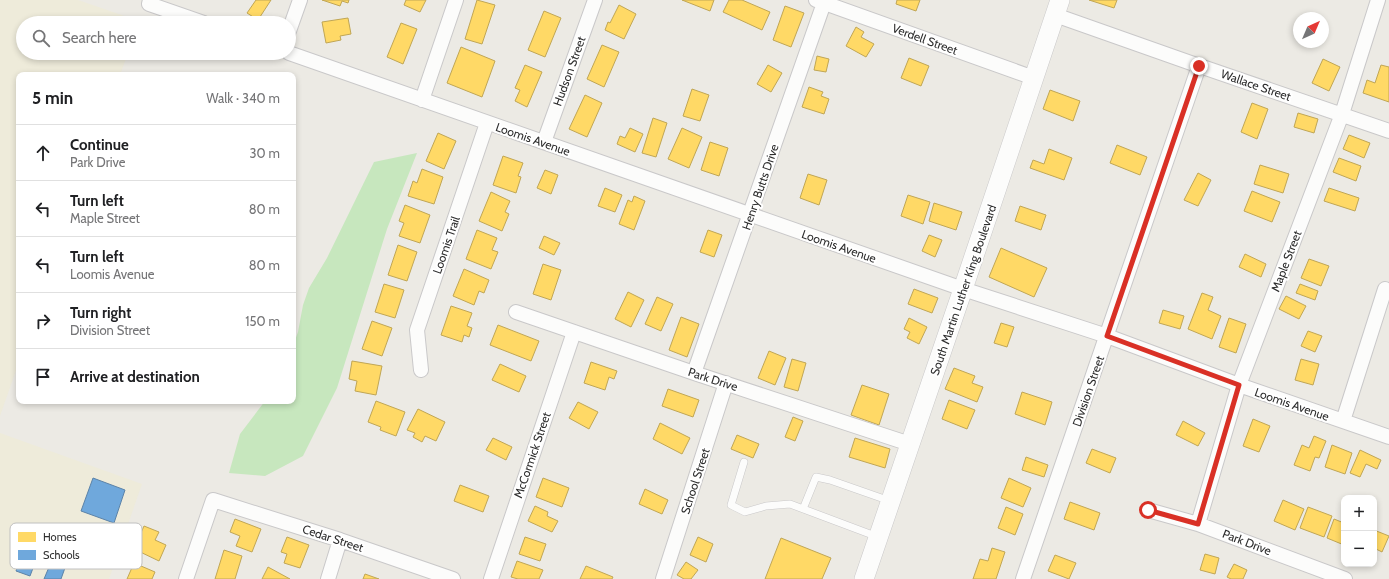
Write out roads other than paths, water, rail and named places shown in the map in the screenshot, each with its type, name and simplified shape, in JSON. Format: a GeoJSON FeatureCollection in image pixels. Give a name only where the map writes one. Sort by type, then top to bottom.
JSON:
{"type":"FeatureCollection","features":[{"type":"Feature","properties":{"kind":"street"},"geometry":{"type":"LineString","coordinates":[[294,16],[300,0]]}},
{"type":"Feature","properties":{"kind":"street"},"geometry":{"type":"LineString","coordinates":[[422,100],[456,0]]}},
{"type":"Feature","properties":{"kind":"street","name":"Hudson Street"},"geometry":{"type":"LineString","coordinates":[[544,142],[595,0]]}},
{"type":"Feature","properties":{"kind":"street","name":"Maple Street"},"geometry":{"type":"LineString","coordinates":[[1198,524],[1239,385],[1342,114],[1378,0]]}},
{"type":"Feature","properties":{"kind":"street","name":"Verdell Street"},"geometry":{"type":"LineString","coordinates":[[822,1],[1034,78]]}},
{"type":"Feature","properties":{"kind":"street","name":"Henry Butts Drive"},"geometry":{"type":"LineString","coordinates":[[694,373],[750,215],[822,1]]}},
{"type":"Feature","properties":{"kind":"street"},"geometry":{"type":"LineString","coordinates":[[150,2],[186,16]]}},
{"type":"Feature","properties":{"kind":"street","name":"Wallace Street"},"geometry":{"type":"LineString","coordinates":[[1058,7],[1199,66],[1389,131]]}},
{"type":"Feature","properties":{"kind":"street","name":"South Martin Luther King Boulevard"},"geometry":{"type":"LineString","coordinates":[[864,579],[964,289],[1058,7]]}},
{"type":"Feature","properties":{"kind":"street","name":"Loomis Avenue"},"geometry":{"type":"LineString","coordinates":[[296,55],[750,215],[964,289],[1107,336],[1239,385],[1389,437]]}},
{"type":"Feature","properties":{"kind":"street","name":"Division Street"},"geometry":{"type":"LineString","coordinates":[[1023,579],[1199,66]]}},
{"type":"Feature","properties":{"kind":"street","name":"Loomis Trail"},"geometry":{"type":"LineString","coordinates":[[421,370],[417,330],[487,122]]}},
{"type":"Feature","properties":{"kind":"street"},"geometry":{"type":"LineString","coordinates":[[1343,421],[1385,289]]}},
{"type":"Feature","properties":{"kind":"street","name":"Park Drive"},"geometry":{"type":"LineString","coordinates":[[516,312],[694,373],[910,444]]}},
{"type":"Feature","properties":{"kind":"street","name":"McCormick Street"},"geometry":{"type":"LineString","coordinates":[[491,579],[574,332]]}},
{"type":"Feature","properties":{"kind":"street","name":"School Street"},"geometry":{"type":"LineString","coordinates":[[663,579],[726,383]]}},
{"type":"Feature","properties":{"kind":"street","name":"Cedar Street"},"geometry":{"type":"LineString","coordinates":[[186,579],[213,500],[340,540],[453,579]]}},
{"type":"Feature","properties":{"kind":"street","name":"Park Drive"},"geometry":{"type":"LineString","coordinates":[[1148,510],[1198,524],[1345,579]]}},
{"type":"Feature","properties":{"kind":"street"},"geometry":{"type":"LineString","coordinates":[[328,579],[340,540]]}},
{"type":"Feature","properties":{"kind":"lane"},"geometry":{"type":"LineString","coordinates":[[744,462],[731,505],[745,512],[766,506],[790,504],[878,537]]}},
{"type":"Feature","properties":{"kind":"lane"},"geometry":{"type":"LineString","coordinates":[[803,509],[816,477],[830,480],[891,501]]}}]}
